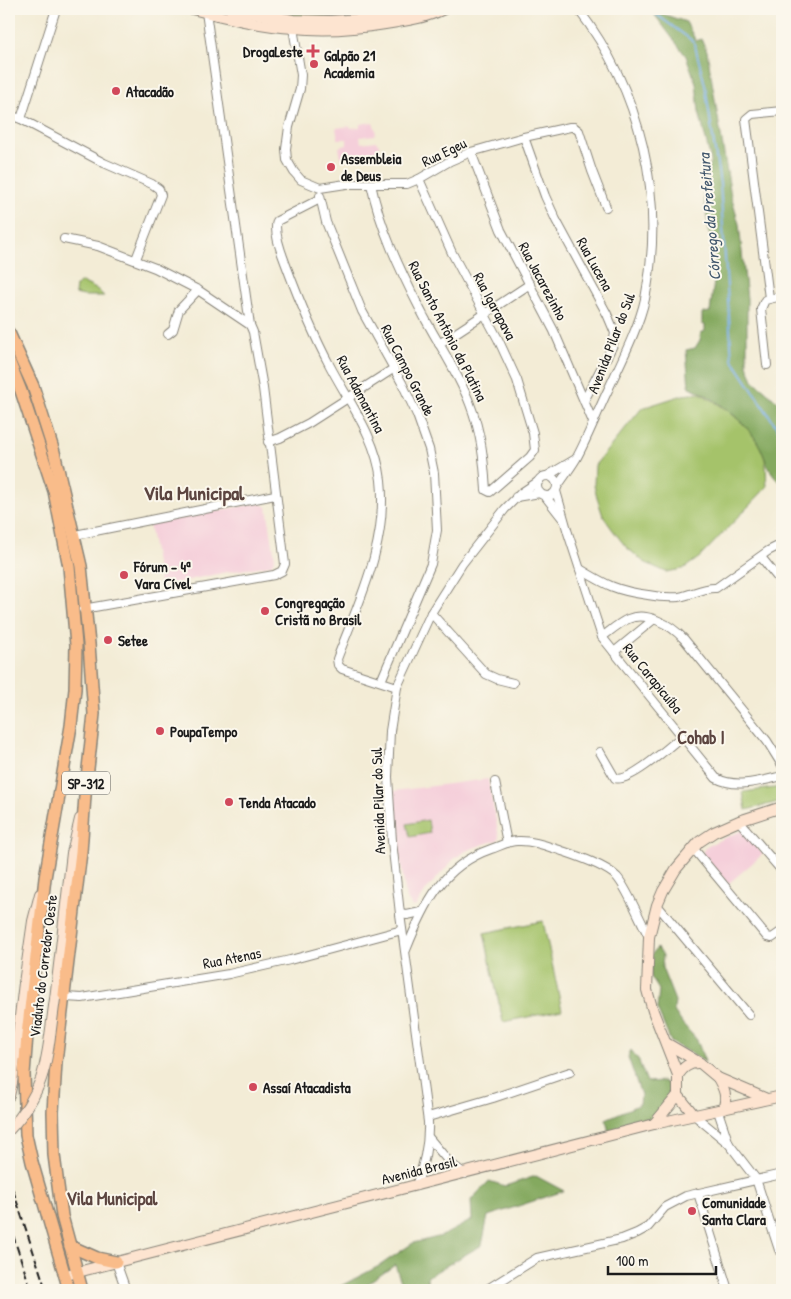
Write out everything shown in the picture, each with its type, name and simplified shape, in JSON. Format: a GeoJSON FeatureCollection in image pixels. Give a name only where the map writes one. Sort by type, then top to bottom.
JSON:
{"type":"FeatureCollection","features":[{"type":"Feature","properties":{"kind":"main road"},"geometry":{"type":"LineString","coordinates":[[192,9],[293,28],[362,28],[422,18],[444,9]]}},
{"type":"Feature","properties":{"kind":"main road"},"geometry":{"type":"LineString","coordinates":[[230,9],[293,20],[330,21],[362,20],[423,9]]}},
{"type":"Feature","properties":{"kind":"main road","name":"SP-312"},"geometry":{"type":"LineString","coordinates":[[9,333],[33,386],[54,452],[75,535],[86,608],[94,714],[81,852],[60,998],[53,1092],[53,1133],[62,1216],[82,1290]]}},
{"type":"Feature","properties":{"kind":"main road","name":"SP-312"},"geometry":{"type":"LineString","coordinates":[[9,361],[22,391],[54,491],[69,567],[76,645],[75,689],[71,726],[45,878],[27,1035],[24,1106],[26,1135],[32,1162],[69,1290]]}},
{"type":"Feature","properties":{"kind":"main road"},"geometry":{"type":"LineString","coordinates":[[694,1115],[686,1108],[678,1095],[678,1075],[653,1011],[647,990],[649,937],[657,905],[676,869],[693,848],[714,832],[739,820],[782,808]]}},
{"type":"Feature","properties":{"kind":"main road","name":"Viaduto do Corredor Oeste"},"geometry":{"type":"LineString","coordinates":[[9,1096],[34,914],[45,878]]}},
{"type":"Feature","properties":{"kind":"main road","name":"Viaduto do Corredor Oeste"},"geometry":{"type":"LineString","coordinates":[[9,1130],[24,1114],[42,1080],[60,998]]}},
{"type":"Feature","properties":{"kind":"main road"},"geometry":{"type":"LineString","coordinates":[[666,1043],[700,1063],[718,1078],[767,1099]]}},
{"type":"Feature","properties":{"kind":"main road"},"geometry":{"type":"LineString","coordinates":[[678,1075],[685,1066],[700,1063]]}},
{"type":"Feature","properties":{"kind":"main road"},"geometry":{"type":"LineString","coordinates":[[718,1078],[725,1093],[726,1103],[720,1110]]}},
{"type":"Feature","properties":{"kind":"main road"},"geometry":{"type":"LineString","coordinates":[[654,1124],[678,1095]]}},
{"type":"Feature","properties":{"kind":"main road","name":"Avenida Brasil"},"geometry":{"type":"LineString","coordinates":[[64,1275],[654,1124],[782,1096]]}},
{"type":"Feature","properties":{"kind":"main road"},"geometry":{"type":"LineString","coordinates":[[70,1246],[97,1258],[116,1262]]}},
{"type":"Feature","properties":{"kind":"street"},"geometry":{"type":"LineString","coordinates":[[21,119],[56,9]]}},
{"type":"Feature","properties":{"kind":"street","name":"Avenida Pilar do Sul"},"geometry":{"type":"LineString","coordinates":[[557,489],[576,459],[621,360],[644,300],[653,239],[647,160],[636,118],[615,67],[578,9]]}},
{"type":"Feature","properties":{"kind":"street"},"geometry":{"type":"LineString","coordinates":[[73,611],[274,575],[282,571],[284,564],[263,388],[252,328],[206,12]]}},
{"type":"Feature","properties":{"kind":"street"},"geometry":{"type":"LineString","coordinates":[[293,28],[301,75],[300,89],[289,127],[286,149],[287,160],[301,180],[320,188]]}},
{"type":"Feature","properties":{"kind":"street"},"geometry":{"type":"LineString","coordinates":[[769,298],[746,122],[748,116],[752,114],[782,111]]}},
{"type":"Feature","properties":{"kind":"street"},"geometry":{"type":"LineString","coordinates":[[9,115],[21,119],[104,163],[152,184],[159,189],[161,196],[136,259]]}},
{"type":"Feature","properties":{"kind":"street","name":"Rua Egeu"},"geometry":{"type":"LineString","coordinates":[[320,188],[346,184],[400,185],[419,179],[450,160],[471,152],[563,127],[574,127],[578,129],[606,207]]}},
{"type":"Feature","properties":{"kind":"street","name":"Rua Lucena"},"geometry":{"type":"LineString","coordinates":[[524,137],[545,196],[556,220],[607,314],[615,333],[614,342],[584,401]]}},
{"type":"Feature","properties":{"kind":"street","name":"Rua Jacarezinho"},"geometry":{"type":"LineString","coordinates":[[471,152],[501,230],[554,331],[593,422]]}},
{"type":"Feature","properties":{"kind":"street","name":"Rua Igarapava"},"geometry":{"type":"LineString","coordinates":[[419,179],[452,253],[485,314],[517,380],[530,418],[535,450],[527,462],[488,492]]}},
{"type":"Feature","properties":{"kind":"street","name":"Rua Santo Antônio da Platina"},"geometry":{"type":"LineString","coordinates":[[371,184],[380,218],[392,249],[420,309],[456,372],[474,414],[482,444],[486,490],[488,492]]}},
{"type":"Feature","properties":{"kind":"street","name":"Rua Campo Grande"},"geometry":{"type":"LineString","coordinates":[[320,188],[320,199],[329,231],[362,311],[411,401],[429,449],[434,473],[437,530],[431,564],[381,681]]}},
{"type":"Feature","properties":{"kind":"street","name":"Rua Adamantina"},"geometry":{"type":"LineString","coordinates":[[320,199],[277,221],[276,230],[283,256],[300,302],[322,349],[363,423],[377,459],[381,479],[382,505],[376,552],[337,659],[338,666],[342,669],[381,681]]}},
{"type":"Feature","properties":{"kind":"street"},"geometry":{"type":"LineString","coordinates":[[64,239],[98,246],[136,259],[198,290],[252,328]]}},
{"type":"Feature","properties":{"kind":"street"},"geometry":{"type":"LineString","coordinates":[[439,344],[530,284]]}},
{"type":"Feature","properties":{"kind":"street"},"geometry":{"type":"LineString","coordinates":[[168,334],[173,330],[179,310],[198,290]]}},
{"type":"Feature","properties":{"kind":"street"},"geometry":{"type":"LineString","coordinates":[[767,365],[761,309],[765,300],[782,296]]}},
{"type":"Feature","properties":{"kind":"street"},"geometry":{"type":"LineString","coordinates":[[268,442],[292,433],[393,369]]}},
{"type":"Feature","properties":{"kind":"street","name":"Avenida Pilar do Sul"},"geometry":{"type":"LineString","coordinates":[[416,1186],[423,1167],[429,1138],[428,1117],[402,930],[392,841],[388,777],[390,731],[397,688],[431,613],[477,544],[516,497],[539,480],[576,459]]}},
{"type":"Feature","properties":{"kind":"street"},"geometry":{"type":"LineString","coordinates":[[516,497],[552,495],[557,489],[554,478],[548,476]]}},
{"type":"Feature","properties":{"kind":"street"},"geometry":{"type":"LineString","coordinates":[[539,480],[537,487],[542,495]]}},
{"type":"Feature","properties":{"kind":"street","name":"Rua Carapicuíba"},"geometry":{"type":"LineString","coordinates":[[557,489],[564,521],[602,637],[711,773],[721,781],[738,784],[782,776]]}},
{"type":"Feature","properties":{"kind":"street"},"geometry":{"type":"LineString","coordinates":[[75,535],[275,495]]}},
{"type":"Feature","properties":{"kind":"street","name":"Rua Carapicuíba"},"geometry":{"type":"LineString","coordinates":[[542,495],[564,521]]}},
{"type":"Feature","properties":{"kind":"street"},"geometry":{"type":"LineString","coordinates":[[580,569],[601,583],[622,592],[673,597],[686,596],[708,587],[716,588],[768,551],[782,544]]}},
{"type":"Feature","properties":{"kind":"street"},"geometry":{"type":"LineString","coordinates":[[761,557],[782,583]]}},
{"type":"Feature","properties":{"kind":"street"},"geometry":{"type":"LineString","coordinates":[[431,613],[486,674],[513,683]]}},
{"type":"Feature","properties":{"kind":"street"},"geometry":{"type":"LineString","coordinates":[[602,637],[628,620],[639,617],[669,626],[684,638],[766,741],[782,765]]}},
{"type":"Feature","properties":{"kind":"street"},"geometry":{"type":"LineString","coordinates":[[614,652],[653,620]]}},
{"type":"Feature","properties":{"kind":"street"},"geometry":{"type":"LineString","coordinates":[[381,681],[397,688]]}},
{"type":"Feature","properties":{"kind":"street"},"geometry":{"type":"LineString","coordinates":[[600,752],[615,778],[622,779],[633,774],[682,736]]}},
{"type":"Feature","properties":{"kind":"street"},"geometry":{"type":"LineString","coordinates":[[495,782],[507,843]]}},
{"type":"Feature","properties":{"kind":"street"},"geometry":{"type":"LineString","coordinates":[[739,820],[782,870]]}},
{"type":"Feature","properties":{"kind":"street"},"geometry":{"type":"LineString","coordinates":[[406,950],[421,912],[436,888],[455,869],[472,857],[516,841],[534,842],[577,856],[611,872],[621,882],[649,937]]}},
{"type":"Feature","properties":{"kind":"street"},"geometry":{"type":"LineString","coordinates":[[693,848],[767,937],[774,937],[782,930]]}},
{"type":"Feature","properties":{"kind":"street"},"geometry":{"type":"LineString","coordinates":[[657,905],[749,1015]]}},
{"type":"Feature","properties":{"kind":"street"},"geometry":{"type":"LineString","coordinates":[[400,914],[407,915],[421,912]]}},
{"type":"Feature","properties":{"kind":"street","name":"Rua Atenas"},"geometry":{"type":"LineString","coordinates":[[60,998],[82,998],[229,974],[402,930]]}},
{"type":"Feature","properties":{"kind":"street"},"geometry":{"type":"LineString","coordinates":[[428,1117],[493,1098],[570,1072]]}},
{"type":"Feature","properties":{"kind":"street"},"geometry":{"type":"LineString","coordinates":[[720,1110],[729,1144]]}},
{"type":"Feature","properties":{"kind":"street"},"geometry":{"type":"LineString","coordinates":[[694,1115],[729,1144],[756,1179],[779,1250]]}},
{"type":"Feature","properties":{"kind":"street"},"geometry":{"type":"LineString","coordinates":[[429,1138],[450,1163],[464,1174]]}},
{"type":"Feature","properties":{"kind":"street"},"geometry":{"type":"LineString","coordinates":[[486,1290],[537,1258],[622,1239],[637,1233],[648,1227],[665,1207],[686,1196],[782,1174]]}},
{"type":"Feature","properties":{"kind":"street"},"geometry":{"type":"LineString","coordinates":[[698,1193],[728,1290]]}},
{"type":"Feature","properties":{"kind":"street"},"geometry":{"type":"LineString","coordinates":[[116,1262],[126,1290]]}},
{"type":"Feature","properties":{"kind":"shaded area"},"geometry":{"type":"Polygon","coordinates":[[[373,122],[376,131],[375,135],[360,137],[361,143],[376,141],[379,143],[378,154],[364,156],[363,153],[355,154],[354,157],[341,159],[339,147],[347,145],[347,139],[338,139],[336,128],[360,127],[360,124],[373,122]]]}},
{"type":"Feature","properties":{"kind":"shaded area"},"geometry":{"type":"Polygon","coordinates":[[[259,503],[267,507],[275,558],[271,565],[160,586],[149,524],[259,503]]]}},
{"type":"Feature","properties":{"kind":"shaded area"},"geometry":{"type":"Polygon","coordinates":[[[488,779],[498,840],[466,851],[454,859],[427,889],[416,906],[412,907],[406,897],[397,838],[394,791],[488,779]]]}},
{"type":"Feature","properties":{"kind":"shaded area"},"geometry":{"type":"Polygon","coordinates":[[[743,830],[763,854],[728,884],[702,854],[704,849],[711,844],[743,830]]]}},
{"type":"Feature","properties":{"kind":"green space"},"geometry":{"type":"Polygon","coordinates":[[[233,9],[419,9],[368,16],[311,18],[233,9]]]}},
{"type":"Feature","properties":{"kind":"green space"},"geometry":{"type":"Polygon","coordinates":[[[651,10],[686,22],[696,41],[701,39],[707,51],[731,196],[739,224],[747,299],[747,364],[753,380],[782,405],[782,484],[770,470],[759,445],[747,428],[718,403],[689,387],[686,350],[695,348],[700,340],[701,333],[705,331],[705,325],[702,324],[702,313],[710,312],[716,266],[715,261],[712,261],[711,245],[717,243],[717,241],[710,237],[703,192],[709,189],[706,175],[711,161],[699,112],[696,83],[686,56],[651,10]]]}},
{"type":"Feature","properties":{"kind":"green space"},"geometry":{"type":"Polygon","coordinates":[[[82,282],[98,290],[104,296],[75,294],[76,286],[82,282]]]}},
{"type":"Feature","properties":{"kind":"green space"},"geometry":{"type":"Polygon","coordinates":[[[700,393],[730,412],[755,438],[765,459],[767,487],[700,557],[683,569],[666,572],[644,562],[626,547],[603,516],[594,485],[595,465],[642,408],[683,395],[700,393]]]}},
{"type":"Feature","properties":{"kind":"green space"},"geometry":{"type":"Polygon","coordinates":[[[782,787],[782,801],[746,810],[743,792],[782,787]]]}},
{"type":"Feature","properties":{"kind":"green space"},"geometry":{"type":"Polygon","coordinates":[[[428,820],[430,833],[410,837],[407,824],[428,820]]]}},
{"type":"Feature","properties":{"kind":"green space"},"geometry":{"type":"Polygon","coordinates":[[[543,921],[562,1010],[503,1022],[484,933],[543,921]]]}},
{"type":"Feature","properties":{"kind":"green space"},"geometry":{"type":"Polygon","coordinates":[[[657,948],[663,955],[662,968],[675,1001],[674,1011],[697,1040],[705,1062],[671,1042],[657,1009],[659,990],[651,977],[651,955],[657,948]]]}},
{"type":"Feature","properties":{"kind":"green space"},"geometry":{"type":"Polygon","coordinates":[[[631,1050],[638,1059],[647,1082],[663,1081],[669,1085],[669,1101],[660,1114],[652,1119],[634,1127],[609,1133],[606,1119],[640,1104],[641,1095],[628,1057],[631,1050]]]}},
{"type":"Feature","properties":{"kind":"green space"},"geometry":{"type":"Polygon","coordinates":[[[536,1176],[564,1191],[488,1216],[482,1245],[427,1277],[429,1290],[404,1290],[395,1265],[359,1290],[333,1290],[379,1266],[413,1243],[442,1236],[472,1220],[471,1200],[489,1181],[505,1186],[536,1176]]]}},
{"type":"Feature","properties":{"kind":"waterway","name":"Córrego da Prefeitura"},"geometry":{"type":"LineString","coordinates":[[649,9],[694,42],[705,85],[720,184],[732,359],[780,432]]}},
{"type":"Feature","properties":{"kind":"railway"},"geometry":{"type":"LineString","coordinates":[[9,1178],[46,1290]]}},
{"type":"Feature","properties":{"kind":"railway"},"geometry":{"type":"LineString","coordinates":[[9,1223],[31,1290]]}},
{"type":"Feature","properties":{"kind":"place","name":"DrogaLeste"},"geometry":{"type":"Point","coordinates":[313,51]}},
{"type":"Feature","properties":{"kind":"place","name":"Galpão 21 Academia"},"geometry":{"type":"Point","coordinates":[314,64]}},
{"type":"Feature","properties":{"kind":"place","name":"Atacadão"},"geometry":{"type":"Point","coordinates":[116,91]}},
{"type":"Feature","properties":{"kind":"place","name":"Assembleia de Deus"},"geometry":{"type":"Point","coordinates":[331,167]}},
{"type":"Feature","properties":{"kind":"place","name":"Fórum - 4ª Vara Cível"},"geometry":{"type":"Point","coordinates":[124,575]}},
{"type":"Feature","properties":{"kind":"place","name":"Congregação Cristã no Brasil"},"geometry":{"type":"Point","coordinates":[265,611]}},
{"type":"Feature","properties":{"kind":"place","name":"Setee"},"geometry":{"type":"Point","coordinates":[108,640]}},
{"type":"Feature","properties":{"kind":"place","name":"PoupaTempo"},"geometry":{"type":"Point","coordinates":[160,731]}},
{"type":"Feature","properties":{"kind":"place","name":"Tenda Atacado"},"geometry":{"type":"Point","coordinates":[229,802]}},
{"type":"Feature","properties":{"kind":"place","name":"Assaí Atacadista"},"geometry":{"type":"Point","coordinates":[253,1087]}},
{"type":"Feature","properties":{"kind":"place","name":"Comunidade Santa Clara"},"geometry":{"type":"Point","coordinates":[692,1211]}},
{"type":"Feature","properties":{"kind":"district","name":"Vila Municipal"},"geometry":{"type":"Point","coordinates":[194,492]}},
{"type":"Feature","properties":{"kind":"district","name":"Cohab I"},"geometry":{"type":"Point","coordinates":[701,737]}},
{"type":"Feature","properties":{"kind":"district","name":"Vila Municipal"},"geometry":{"type":"Point","coordinates":[112,1198]}}]}
